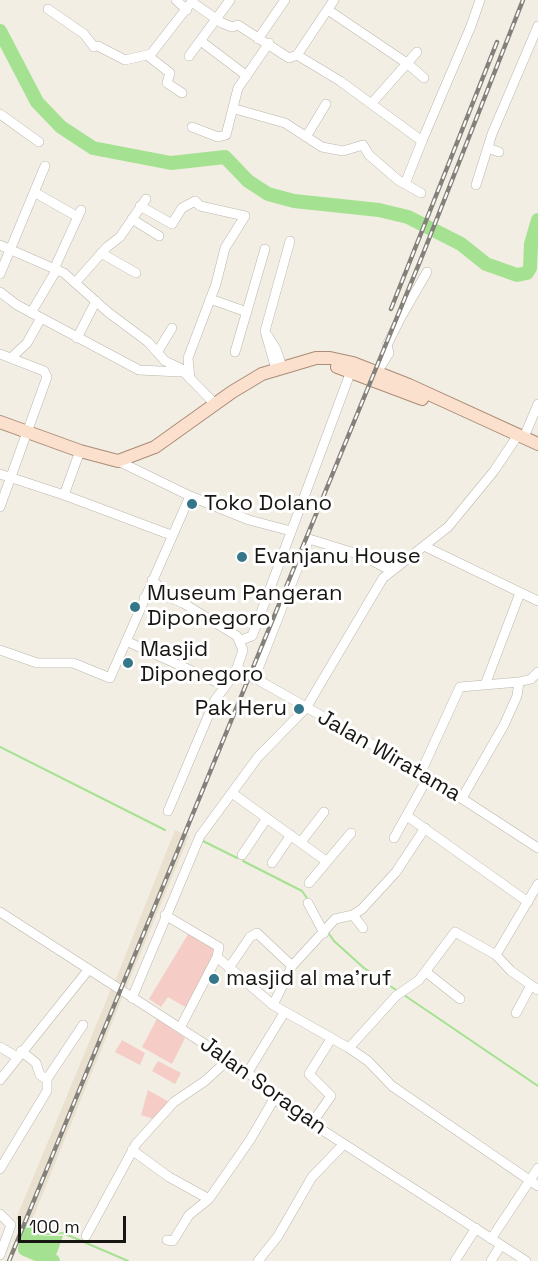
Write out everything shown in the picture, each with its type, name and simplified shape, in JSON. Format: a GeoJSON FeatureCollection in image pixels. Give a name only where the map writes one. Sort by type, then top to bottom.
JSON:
{"type":"FeatureCollection","features":[{"type":"Feature","properties":{"kind":"main road"},"geometry":{"type":"LineString","coordinates":[[0,422],[80,451],[118,461],[155,447],[244,384],[279,368],[330,358],[377,372],[538,444]]}},
{"type":"Feature","properties":{"kind":"main road"},"geometry":{"type":"LineString","coordinates":[[304,362],[351,371],[446,408],[465,412]]}},
{"type":"Feature","properties":{"kind":"street"},"geometry":{"type":"LineString","coordinates":[[176,0],[191,4],[227,26],[238,25],[264,44],[269,44],[289,57],[297,56],[372,103],[422,141]]}},
{"type":"Feature","properties":{"kind":"street"},"geometry":{"type":"LineString","coordinates":[[189,56],[202,42],[230,0]]}},
{"type":"Feature","properties":{"kind":"street"},"geometry":{"type":"LineString","coordinates":[[258,39],[285,0]]}},
{"type":"Feature","properties":{"kind":"street"},"geometry":{"type":"LineString","coordinates":[[297,56],[334,0]]}},
{"type":"Feature","properties":{"kind":"street"},"geometry":{"type":"LineString","coordinates":[[405,184],[480,0]]}},
{"type":"Feature","properties":{"kind":"street"},"geometry":{"type":"LineString","coordinates":[[48,9],[84,34],[96,47],[122,59],[147,55],[158,48],[191,4]]}},
{"type":"Feature","properties":{"kind":"street"},"geometry":{"type":"LineString","coordinates":[[328,10],[408,64],[424,78]]}},
{"type":"Feature","properties":{"kind":"street"},"geometry":{"type":"LineString","coordinates":[[476,185],[488,148],[538,26]]}},
{"type":"Feature","properties":{"kind":"street"},"geometry":{"type":"LineString","coordinates":[[202,42],[247,76]]}},
{"type":"Feature","properties":{"kind":"street"},"geometry":{"type":"LineString","coordinates":[[192,127],[213,136],[224,136],[235,109],[238,88],[269,44]]}},
{"type":"Feature","properties":{"kind":"street"},"geometry":{"type":"LineString","coordinates":[[372,103],[417,52]]}},
{"type":"Feature","properties":{"kind":"street"},"geometry":{"type":"LineString","coordinates":[[147,55],[170,73],[167,82],[182,93]]}},
{"type":"Feature","properties":{"kind":"street"},"geometry":{"type":"LineString","coordinates":[[306,137],[326,104]]}},
{"type":"Feature","properties":{"kind":"street"},"geometry":{"type":"LineString","coordinates":[[235,109],[285,123],[318,146],[336,151],[347,151],[363,145],[369,155],[405,184],[421,193]]}},
{"type":"Feature","properties":{"kind":"street"},"geometry":{"type":"LineString","coordinates":[[0,114],[39,142]]}},
{"type":"Feature","properties":{"kind":"street"},"geometry":{"type":"LineString","coordinates":[[488,148],[499,152]]}},
{"type":"Feature","properties":{"kind":"street"},"geometry":{"type":"LineString","coordinates":[[0,274],[45,166]]}},
{"type":"Feature","properties":{"kind":"street"},"geometry":{"type":"LineString","coordinates":[[31,313],[56,268],[79,214],[34,192]]}},
{"type":"Feature","properties":{"kind":"street"},"geometry":{"type":"LineString","coordinates":[[75,283],[101,253],[120,237],[143,203],[172,224],[182,208],[195,201],[200,206],[245,215],[225,248],[210,299],[188,358],[187,376]]}},
{"type":"Feature","properties":{"kind":"street"},"geometry":{"type":"LineString","coordinates":[[132,219],[159,236]]}},
{"type":"Feature","properties":{"kind":"street"},"geometry":{"type":"LineString","coordinates":[[279,368],[273,342],[265,331],[290,242]]}},
{"type":"Feature","properties":{"kind":"street"},"geometry":{"type":"LineString","coordinates":[[0,245],[56,268],[158,351],[171,366],[180,368],[215,404]]}},
{"type":"Feature","properties":{"kind":"street"},"geometry":{"type":"LineString","coordinates":[[235,352],[265,249]]}},
{"type":"Feature","properties":{"kind":"street"},"geometry":{"type":"LineString","coordinates":[[101,253],[136,273]]}},
{"type":"Feature","properties":{"kind":"street"},"geometry":{"type":"LineString","coordinates":[[377,372],[389,353],[387,345],[427,272]]}},
{"type":"Feature","properties":{"kind":"street"},"geometry":{"type":"LineString","coordinates":[[0,292],[31,313],[139,370],[187,376]]}},
{"type":"Feature","properties":{"kind":"street"},"geometry":{"type":"LineString","coordinates":[[210,299],[247,312]]}},
{"type":"Feature","properties":{"kind":"street"},"geometry":{"type":"LineString","coordinates":[[77,338],[96,301]]}},
{"type":"Feature","properties":{"kind":"street"},"geometry":{"type":"LineString","coordinates":[[10,358],[22,350],[41,318]]}},
{"type":"Feature","properties":{"kind":"street"},"geometry":{"type":"LineString","coordinates":[[158,351],[172,328]]}},
{"type":"Feature","properties":{"kind":"street"},"geometry":{"type":"LineString","coordinates":[[0,354],[46,373],[47,379],[25,431],[0,507]]}},
{"type":"Feature","properties":{"kind":"street"},"geometry":{"type":"LineString","coordinates":[[241,640],[252,636],[351,371]]}},
{"type":"Feature","properties":{"kind":"street"},"geometry":{"type":"LineString","coordinates":[[132,998],[165,915],[200,837],[258,758],[306,708],[370,598],[390,570],[426,547],[469,501],[521,436],[538,404]]}},
{"type":"Feature","properties":{"kind":"street"},"geometry":{"type":"LineString","coordinates":[[64,495],[80,451]]}},
{"type":"Feature","properties":{"kind":"street"},"geometry":{"type":"LineString","coordinates":[[118,461],[190,496],[249,520],[291,531]]}},
{"type":"Feature","properties":{"kind":"street"},"geometry":{"type":"LineString","coordinates":[[0,474],[171,535]]}},
{"type":"Feature","properties":{"kind":"street"},"geometry":{"type":"LineString","coordinates":[[0,650],[38,663],[73,663],[110,678],[190,496]]}},
{"type":"Feature","properties":{"kind":"street"},"geometry":{"type":"LineString","coordinates":[[254,679],[309,539],[361,555],[390,570]]}},
{"type":"Feature","properties":{"kind":"street"},"geometry":{"type":"LineString","coordinates":[[426,547],[538,601]]}},
{"type":"Feature","properties":{"kind":"street"},"geometry":{"type":"LineString","coordinates":[[152,580],[171,598],[215,620],[241,640],[243,650],[237,669],[215,700],[168,811]]}},
{"type":"Feature","properties":{"kind":"street"},"geometry":{"type":"LineString","coordinates":[[485,685],[520,593]]}},
{"type":"Feature","properties":{"kind":"street"},"geometry":{"type":"LineString","coordinates":[[144,598],[171,598]]}},
{"type":"Feature","properties":{"kind":"street"},"geometry":{"type":"LineString","coordinates":[[126,641],[217,682],[225,684],[230,681]]}},
{"type":"Feature","properties":{"kind":"street","name":"Jalan Wiratama"},"geometry":{"type":"LineString","coordinates":[[237,669],[425,774],[538,848]]}},
{"type":"Feature","properties":{"kind":"street"},"geometry":{"type":"LineString","coordinates":[[394,838],[407,816],[460,687],[519,682],[531,679],[538,672]]}},
{"type":"Feature","properties":{"kind":"street"},"geometry":{"type":"LineString","coordinates":[[462,798],[504,725],[517,696],[519,682]]}},
{"type":"Feature","properties":{"kind":"street"},"geometry":{"type":"LineString","coordinates":[[232,793],[326,861]]}},
{"type":"Feature","properties":{"kind":"street"},"geometry":{"type":"LineString","coordinates":[[301,842],[324,812]]}},
{"type":"Feature","properties":{"kind":"street"},"geometry":{"type":"LineString","coordinates":[[407,816],[528,902]]}},
{"type":"Feature","properties":{"kind":"street"},"geometry":{"type":"LineString","coordinates":[[242,855],[267,818]]}},
{"type":"Feature","properties":{"kind":"street"},"geometry":{"type":"LineString","coordinates":[[273,1005],[292,966],[335,919],[353,915],[396,872],[425,828]]}},
{"type":"Feature","properties":{"kind":"street"},"geometry":{"type":"LineString","coordinates":[[309,883],[351,833]]}},
{"type":"Feature","properties":{"kind":"street"},"geometry":{"type":"LineString","coordinates":[[273,863],[291,835]]}},
{"type":"Feature","properties":{"kind":"street"},"geometry":{"type":"LineString","coordinates":[[496,955],[538,884]]}},
{"type":"Feature","properties":{"kind":"street"},"geometry":{"type":"LineString","coordinates":[[308,903],[326,931]]}},
{"type":"Feature","properties":{"kind":"street","name":"Jalan Soragan"},"geometry":{"type":"LineString","coordinates":[[0,912],[249,1072],[274,1099],[526,1261]]}},
{"type":"Feature","properties":{"kind":"street"},"geometry":{"type":"LineString","coordinates":[[165,915],[219,947],[217,957],[180,1028]]}},
{"type":"Feature","properties":{"kind":"street"},"geometry":{"type":"LineString","coordinates":[[353,915],[363,928]]}},
{"type":"Feature","properties":{"kind":"street"},"geometry":{"type":"LineString","coordinates":[[349,1048],[396,996],[419,980],[455,932],[496,955],[511,971],[535,988],[516,1013]]}},
{"type":"Feature","properties":{"kind":"street"},"geometry":{"type":"LineString","coordinates":[[229,968],[250,938],[257,933],[292,966]]}},
{"type":"Feature","properties":{"kind":"street"},"geometry":{"type":"LineString","coordinates":[[217,957],[273,1005],[368,1061],[392,1086],[534,1184]]}},
{"type":"Feature","properties":{"kind":"street"},"geometry":{"type":"LineString","coordinates":[[0,1080],[89,969]]}},
{"type":"Feature","properties":{"kind":"street"},"geometry":{"type":"LineString","coordinates":[[426,972],[460,999]]}},
{"type":"Feature","properties":{"kind":"street"},"geometry":{"type":"LineString","coordinates":[[249,1072],[284,1012]]}},
{"type":"Feature","properties":{"kind":"street"},"geometry":{"type":"LineString","coordinates":[[0,1169],[47,1091],[47,1079],[83,1025]]}},
{"type":"Feature","properties":{"kind":"street"},"geometry":{"type":"LineString","coordinates":[[312,1123],[331,1095],[309,1074],[331,1040]]}},
{"type":"Feature","properties":{"kind":"street"},"geometry":{"type":"LineString","coordinates":[[0,1047],[36,1063],[40,1075],[47,1079]]}},
{"type":"Feature","properties":{"kind":"street"},"geometry":{"type":"LineString","coordinates":[[86,1236],[132,1150],[174,1102],[206,1081],[229,1059]]}},
{"type":"Feature","properties":{"kind":"street"},"geometry":{"type":"LineString","coordinates":[[167,1240],[174,1240],[189,1215],[209,1199],[250,1140],[274,1099]]}},
{"type":"Feature","properties":{"kind":"street"},"geometry":{"type":"LineString","coordinates":[[258,1261],[278,1236],[312,1177],[344,1144]]}},
{"type":"Feature","properties":{"kind":"street"},"geometry":{"type":"LineString","coordinates":[[132,1150],[169,1177],[209,1199]]}},
{"type":"Feature","properties":{"kind":"street"},"geometry":{"type":"LineString","coordinates":[[491,1239],[534,1184],[538,1168]]}},
{"type":"Feature","properties":{"kind":"street"},"geometry":{"type":"LineString","coordinates":[[0,1214],[11,1225],[0,1255]]}},
{"type":"Feature","properties":{"kind":"street"},"geometry":{"type":"LineString","coordinates":[[455,1261],[476,1228]]}},
{"type":"Feature","properties":{"kind":"street"},"geometry":{"type":"LineString","coordinates":[[491,1261],[501,1245]]}},
{"type":"Feature","properties":{"kind":"shaded area"},"geometry":{"type":"Polygon","coordinates":[[[175,830],[189,836],[125,991],[114,984],[175,830]]]}},
{"type":"Feature","properties":{"kind":"shaded area"},"geometry":{"type":"Polygon","coordinates":[[[190,931],[216,946],[213,960],[187,1008],[168,997],[161,1007],[149,999],[190,931]]]}},
{"type":"Feature","properties":{"kind":"shaded area"},"geometry":{"type":"Polygon","coordinates":[[[111,989],[123,996],[30,1225],[16,1219],[111,989]]]}},
{"type":"Feature","properties":{"kind":"shaded area"},"geometry":{"type":"Polygon","coordinates":[[[157,1019],[185,1038],[172,1064],[142,1047],[157,1019]]]}},
{"type":"Feature","properties":{"kind":"shaded area"},"geometry":{"type":"Polygon","coordinates":[[[122,1040],[145,1053],[140,1065],[115,1052],[122,1040]]]}},
{"type":"Feature","properties":{"kind":"shaded area"},"geometry":{"type":"Polygon","coordinates":[[[158,1061],[181,1073],[175,1084],[152,1071],[158,1061]]]}},
{"type":"Feature","properties":{"kind":"shaded area"},"geometry":{"type":"Polygon","coordinates":[[[148,1090],[169,1102],[153,1119],[141,1115],[148,1090]]]}},
{"type":"Feature","properties":{"kind":"shaded area"},"geometry":{"type":"Polygon","coordinates":[[[30,1236],[63,1236],[55,1258],[27,1249],[30,1236]]]}},
{"type":"Feature","properties":{"kind":"waterway"},"geometry":{"type":"LineString","coordinates":[[0,31],[37,102],[61,127],[93,148],[171,163],[225,157],[248,181],[268,194],[294,201],[379,210],[408,217],[461,244],[486,264],[517,275],[527,273],[530,268],[531,244],[538,220]]}},
{"type":"Feature","properties":{"kind":"waterway"},"geometry":{"type":"LineString","coordinates":[[0,747],[165,830]]}},
{"type":"Feature","properties":{"kind":"waterway"},"geometry":{"type":"LineString","coordinates":[[203,841],[237,858]]}},
{"type":"Feature","properties":{"kind":"waterway"},"geometry":{"type":"LineString","coordinates":[[243,861],[302,891],[309,901]]}},
{"type":"Feature","properties":{"kind":"waterway"},"geometry":{"type":"LineString","coordinates":[[327,931],[334,941],[364,968],[396,990]]}},
{"type":"Feature","properties":{"kind":"waterway"},"geometry":{"type":"LineString","coordinates":[[404,995],[538,1086]]}},
{"type":"Feature","properties":{"kind":"waterway"},"geometry":{"type":"LineString","coordinates":[[27,1232],[37,1235],[63,1233],[128,1261]]}},
{"type":"Feature","properties":{"kind":"waterway"},"geometry":{"type":"LineString","coordinates":[[27,1232],[25,1249],[53,1261]]}},
{"type":"Feature","properties":{"kind":"railway"},"geometry":{"type":"LineString","coordinates":[[9,1261],[423,254],[523,0]]}},
{"type":"Feature","properties":{"kind":"railway"},"geometry":{"type":"LineString","coordinates":[[391,309],[497,42]]}},
{"type":"Feature","properties":{"kind":"place","name":"Toko Dolano"},"geometry":{"type":"Point","coordinates":[192,504]}},
{"type":"Feature","properties":{"kind":"place","name":"Evanjanu House"},"geometry":{"type":"Point","coordinates":[242,557]}},
{"type":"Feature","properties":{"kind":"place","name":"Museum Pangeran Diponegoro"},"geometry":{"type":"Point","coordinates":[135,607]}},
{"type":"Feature","properties":{"kind":"place","name":"Masjid Diponegoro"},"geometry":{"type":"Point","coordinates":[128,663]}},
{"type":"Feature","properties":{"kind":"place","name":"Pak Heru"},"geometry":{"type":"Point","coordinates":[299,709]}},
{"type":"Feature","properties":{"kind":"place","name":"masjid al ma'ruf"},"geometry":{"type":"Point","coordinates":[214,979]}}]}
